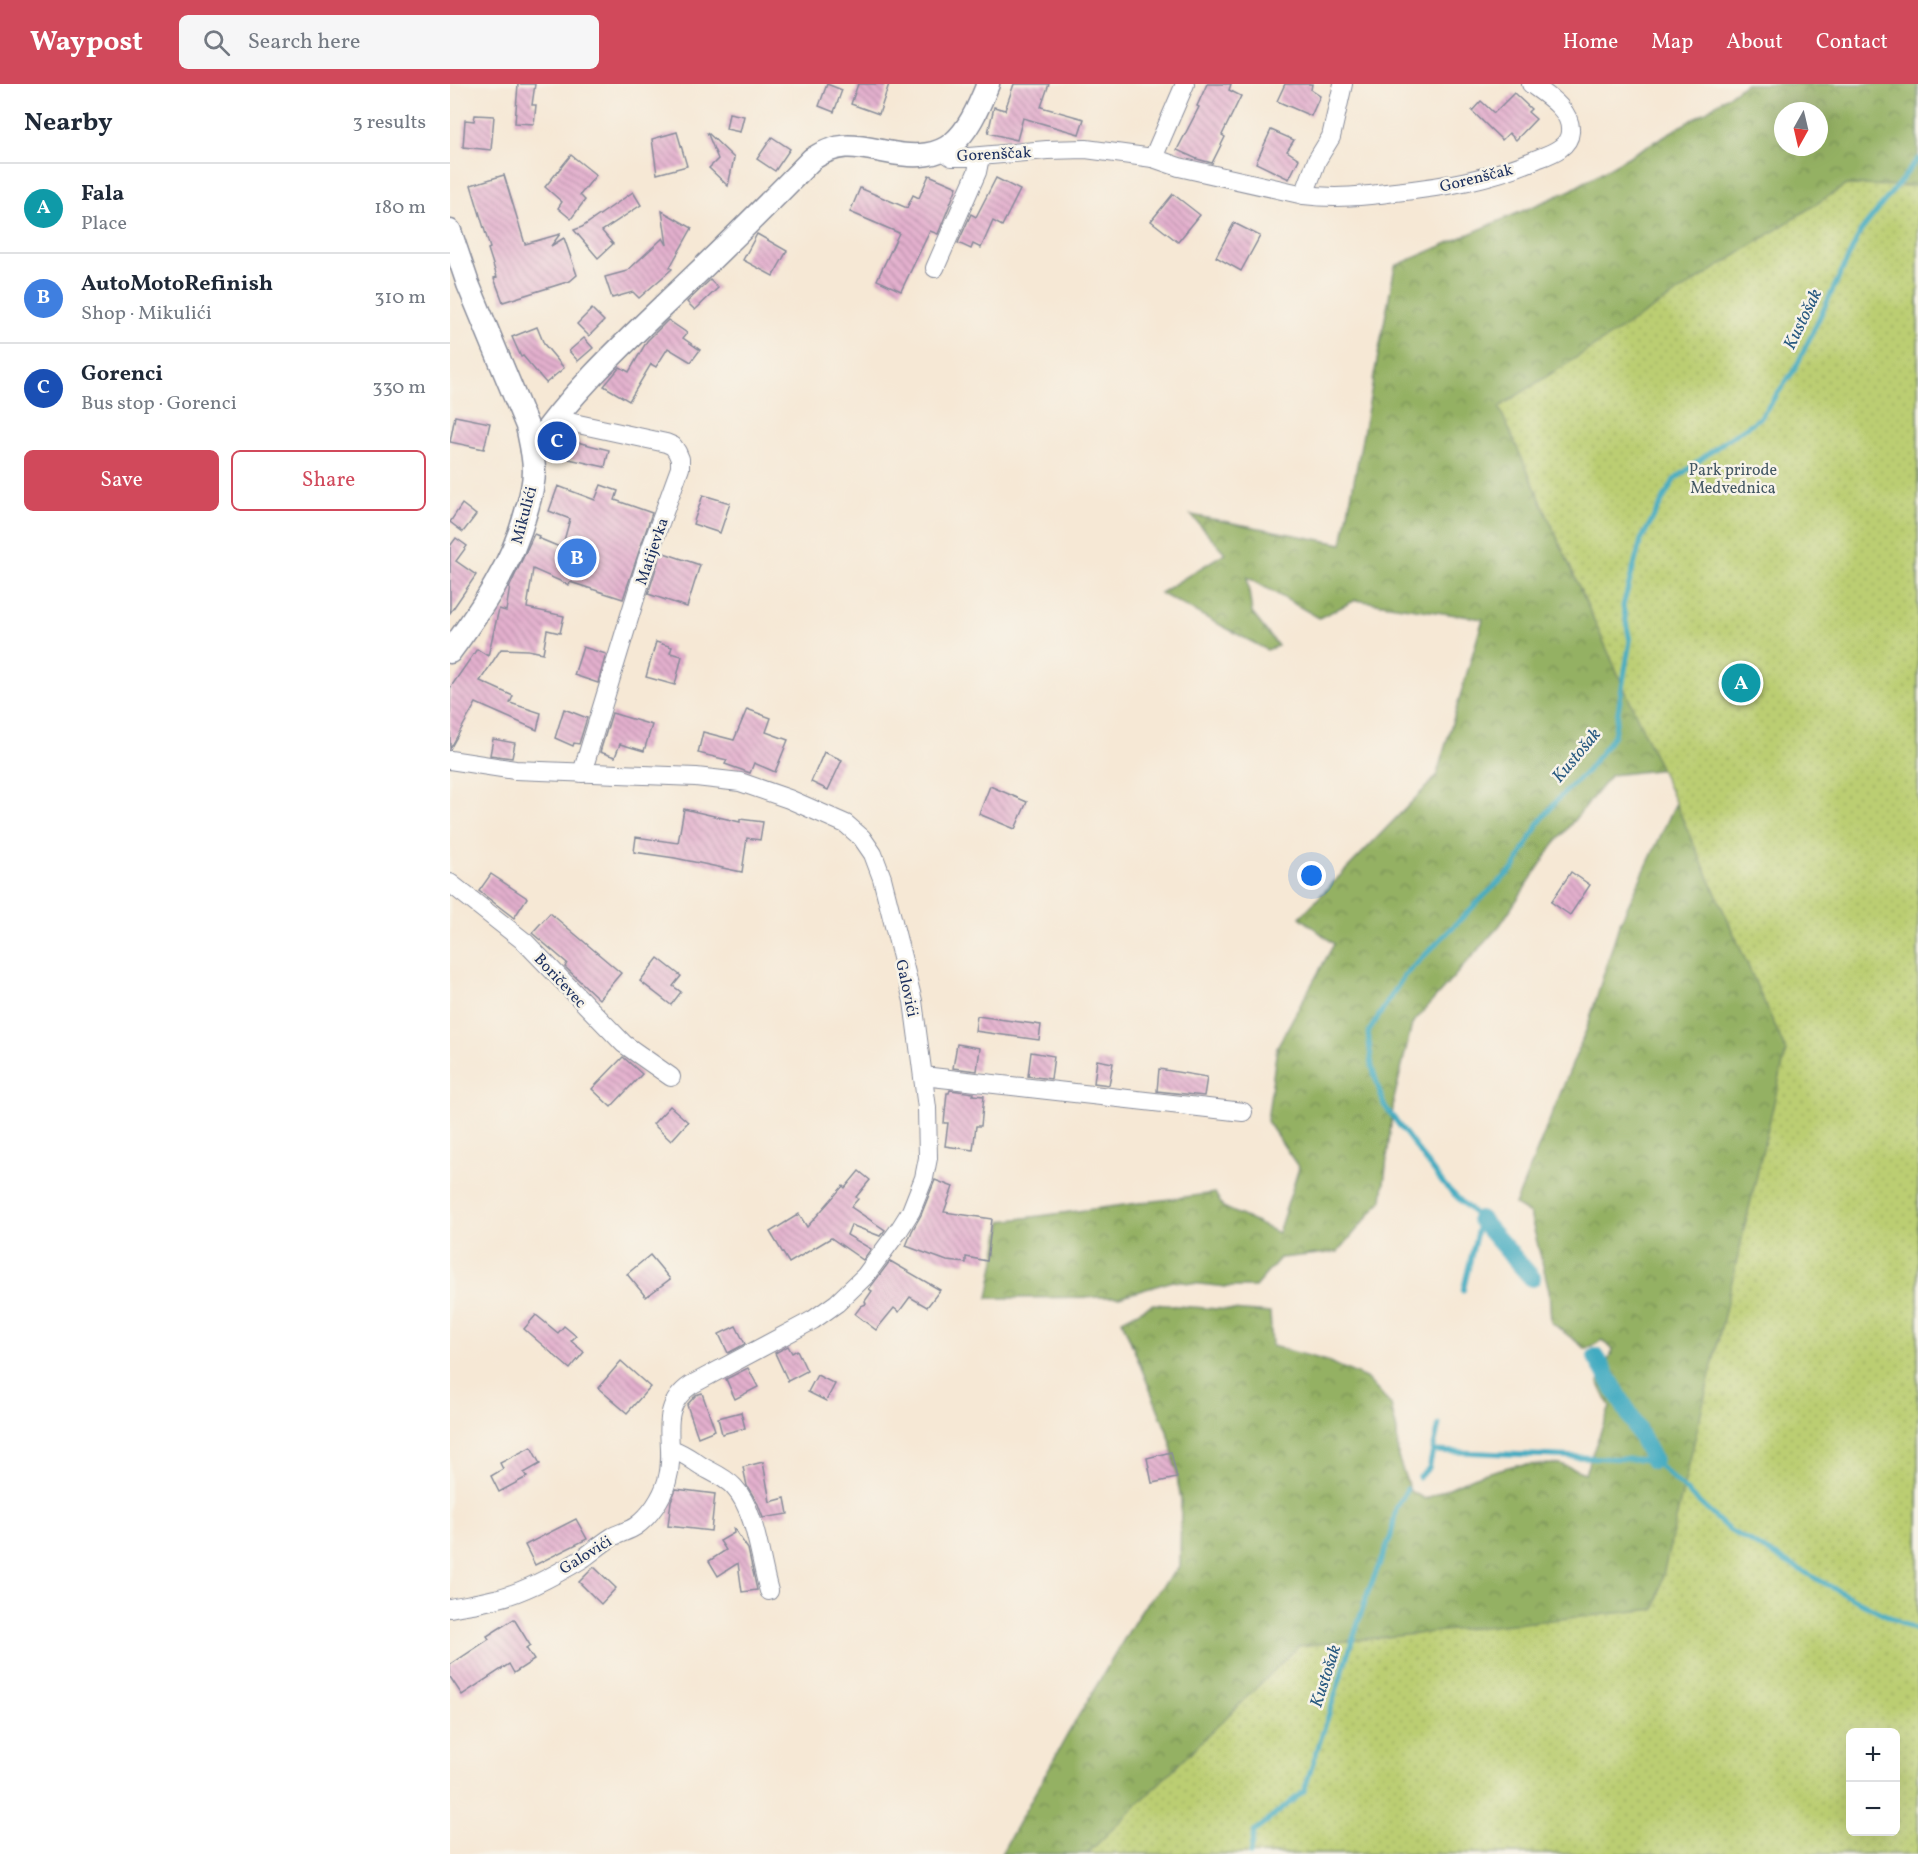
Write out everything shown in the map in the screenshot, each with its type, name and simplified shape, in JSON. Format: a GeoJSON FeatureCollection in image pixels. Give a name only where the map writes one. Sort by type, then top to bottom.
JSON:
{"type":"FeatureCollection","features":[{"type":"Feature","properties":{"kind":"street"},"geometry":{"type":"LineString","coordinates":[[532,450],[555,419],[630,336],[704,268],[812,159],[830,149],[849,146],[915,156],[931,156],[943,151],[955,143],[968,125],[988,84]]}},
{"type":"Feature","properties":{"kind":"street"},"geometry":{"type":"LineString","coordinates":[[1153,158],[1185,84]]}},
{"type":"Feature","properties":{"kind":"street"},"geometry":{"type":"LineString","coordinates":[[1304,195],[1317,160],[1331,137],[1343,84]]}},
{"type":"Feature","properties":{"kind":"street","name":"Gorenščak"},"geometry":{"type":"LineString","coordinates":[[943,151],[952,157],[980,157],[1074,148],[1153,158],[1179,167],[1304,195],[1366,196],[1465,183],[1524,165],[1560,149],[1567,142],[1570,133],[1569,124],[1556,103],[1532,84]]}},
{"type":"Feature","properties":{"kind":"street"},"geometry":{"type":"LineString","coordinates":[[935,268],[977,172],[980,157]]}},
{"type":"Feature","properties":{"kind":"street","name":"Mikulići"},"geometry":{"type":"LineString","coordinates":[[450,231],[468,284],[527,426],[534,471],[524,520],[510,560],[495,587],[450,652]]}},
{"type":"Feature","properties":{"kind":"street","name":"Matijevka"},"geometry":{"type":"LineString","coordinates":[[555,419],[666,443],[673,446],[680,459],[680,468],[648,556],[582,773]]}},
{"type":"Feature","properties":{"kind":"street","name":"Galovići"},"geometry":{"type":"LineString","coordinates":[[450,760],[515,770],[696,777],[740,782],[833,818],[855,831],[868,845],[882,878],[913,1001],[927,1108],[926,1168],[911,1211],[899,1230],[865,1276],[830,1309],[800,1328],[691,1385],[679,1394],[670,1414],[670,1466],[664,1491],[650,1512],[635,1527],[611,1538],[581,1559],[521,1590],[495,1599],[450,1608]]}},
{"type":"Feature","properties":{"kind":"street","name":"Boričevec"},"geometry":{"type":"LineString","coordinates":[[450,883],[525,942],[619,1040],[672,1077]]}},
{"type":"Feature","properties":{"kind":"street"},"geometry":{"type":"LineString","coordinates":[[923,1076],[1243,1112]]}},
{"type":"Feature","properties":{"kind":"street"},"geometry":{"type":"LineString","coordinates":[[671,1449],[682,1452],[732,1485],[738,1492],[759,1544],[770,1591]]}},
{"type":"Feature","properties":{"kind":"green space"},"geometry":{"type":"Polygon","coordinates":[[[1745,84],[1918,84],[1918,185],[1878,258],[1918,279],[1918,1854],[1001,1854],[1070,1730],[1142,1609],[1180,1566],[1181,1500],[1170,1439],[1122,1320],[1153,1304],[1270,1313],[1272,1346],[1327,1361],[1366,1378],[1391,1405],[1397,1431],[1398,1457],[1410,1491],[1425,1499],[1478,1475],[1516,1465],[1560,1464],[1585,1473],[1610,1407],[1598,1382],[1613,1350],[1603,1340],[1586,1349],[1551,1322],[1549,1290],[1530,1214],[1515,1205],[1587,1028],[1619,925],[1693,766],[1611,775],[1552,847],[1500,925],[1412,1024],[1394,1099],[1382,1200],[1338,1252],[1280,1258],[1255,1287],[1226,1287],[1173,1281],[1119,1297],[988,1298],[1002,1221],[1215,1193],[1223,1207],[1278,1233],[1299,1168],[1267,1121],[1277,1047],[1334,944],[1300,917],[1436,777],[1483,619],[1356,600],[1319,618],[1247,577],[1252,613],[1278,646],[1267,650],[1160,593],[1225,553],[1191,515],[1342,544],[1395,266],[1571,190],[1702,114],[1745,84]]]}},
{"type":"Feature","properties":{"kind":"green space","name":"Park prirode Medvednica"},"geometry":{"type":"Polygon","coordinates":[[[1846,185],[1918,186],[1918,1854],[1087,1854],[1299,1646],[1655,1609],[1786,1051],[1499,407],[1846,185]]]}},
{"type":"Feature","properties":{"kind":"building"},"geometry":{"type":"Polygon","coordinates":[[[518,84],[535,84],[532,105],[536,105],[534,124],[515,123],[518,84]]]}},
{"type":"Feature","properties":{"kind":"building"},"geometry":{"type":"Polygon","coordinates":[[[827,84],[842,90],[834,112],[819,106],[827,84]]]}},
{"type":"Feature","properties":{"kind":"building"},"geometry":{"type":"Polygon","coordinates":[[[858,84],[889,84],[879,114],[851,104],[858,84]]]}},
{"type":"Feature","properties":{"kind":"building"},"geometry":{"type":"Polygon","coordinates":[[[1014,84],[1049,84],[1041,107],[1084,119],[1079,134],[1023,118],[1017,140],[988,133],[994,107],[1005,110],[1014,84]]]}},
{"type":"Feature","properties":{"kind":"building"},"geometry":{"type":"Polygon","coordinates":[[[1207,84],[1231,84],[1229,90],[1241,96],[1222,135],[1225,137],[1212,163],[1177,150],[1199,107],[1197,106],[1207,84]]]}},
{"type":"Feature","properties":{"kind":"building"},"geometry":{"type":"Polygon","coordinates":[[[1285,84],[1312,84],[1311,90],[1320,96],[1311,116],[1277,101],[1285,84]]]}},
{"type":"Feature","properties":{"kind":"building"},"geometry":{"type":"Polygon","coordinates":[[[1514,93],[1531,109],[1528,112],[1536,119],[1516,140],[1509,133],[1502,140],[1472,111],[1481,101],[1494,113],[1514,93]]]}},
{"type":"Feature","properties":{"kind":"building"},"geometry":{"type":"Polygon","coordinates":[[[729,113],[744,116],[740,132],[726,129],[729,113]]]}},
{"type":"Feature","properties":{"kind":"building"},"geometry":{"type":"Polygon","coordinates":[[[475,115],[494,116],[491,150],[463,147],[465,120],[474,121],[475,115]]]}},
{"type":"Feature","properties":{"kind":"building"},"geometry":{"type":"Polygon","coordinates":[[[1271,130],[1294,140],[1287,151],[1299,159],[1289,179],[1256,163],[1271,130]]]}},
{"type":"Feature","properties":{"kind":"building"},"geometry":{"type":"Polygon","coordinates":[[[677,132],[687,166],[657,174],[652,139],[677,132]]]}},
{"type":"Feature","properties":{"kind":"building"},"geometry":{"type":"Polygon","coordinates":[[[707,132],[734,158],[728,186],[709,168],[718,159],[707,132]]]}},
{"type":"Feature","properties":{"kind":"building"},"geometry":{"type":"Polygon","coordinates":[[[772,137],[790,149],[775,171],[757,159],[772,137]]]}},
{"type":"Feature","properties":{"kind":"building"},"geometry":{"type":"Polygon","coordinates":[[[571,155],[596,175],[580,195],[585,200],[571,219],[558,208],[562,202],[545,187],[571,155]]]}},
{"type":"Feature","properties":{"kind":"building"},"geometry":{"type":"Polygon","coordinates":[[[504,175],[525,244],[560,234],[551,246],[564,238],[577,275],[570,281],[503,302],[494,278],[497,277],[488,249],[490,248],[471,185],[504,175]]]}},
{"type":"Feature","properties":{"kind":"building"},"geometry":{"type":"Polygon","coordinates":[[[929,175],[957,187],[938,234],[930,231],[901,291],[877,280],[899,233],[850,212],[860,188],[907,208],[913,195],[919,198],[929,175]]]}},
{"type":"Feature","properties":{"kind":"building"},"geometry":{"type":"Polygon","coordinates":[[[996,178],[1020,190],[1002,226],[993,221],[981,248],[973,244],[971,249],[958,243],[971,214],[976,217],[996,178]]]}},
{"type":"Feature","properties":{"kind":"building"},"geometry":{"type":"Polygon","coordinates":[[[633,192],[641,205],[602,231],[613,244],[598,258],[574,230],[582,227],[633,192]]]}},
{"type":"Feature","properties":{"kind":"building"},"geometry":{"type":"Polygon","coordinates":[[[1173,194],[1200,215],[1178,242],[1151,221],[1173,194]]]}},
{"type":"Feature","properties":{"kind":"building"},"geometry":{"type":"Polygon","coordinates":[[[662,211],[692,228],[670,267],[672,269],[639,298],[633,292],[612,298],[605,277],[627,271],[663,238],[667,245],[662,211]]]}},
{"type":"Feature","properties":{"kind":"building"},"geometry":{"type":"Polygon","coordinates":[[[1234,223],[1260,236],[1241,271],[1216,257],[1234,223]]]}},
{"type":"Feature","properties":{"kind":"building"},"geometry":{"type":"Polygon","coordinates":[[[757,234],[787,251],[773,276],[743,260],[757,234]]]}},
{"type":"Feature","properties":{"kind":"building"},"geometry":{"type":"Polygon","coordinates":[[[710,280],[718,288],[695,310],[687,302],[710,280]]]}},
{"type":"Feature","properties":{"kind":"building"},"geometry":{"type":"Polygon","coordinates":[[[592,309],[604,321],[589,336],[577,324],[592,309]]]}},
{"type":"Feature","properties":{"kind":"building"},"geometry":{"type":"Polygon","coordinates":[[[668,320],[687,333],[683,338],[700,350],[691,362],[668,348],[656,367],[651,364],[629,401],[604,386],[620,367],[629,372],[647,341],[668,320]]]}},
{"type":"Feature","properties":{"kind":"building"},"geometry":{"type":"Polygon","coordinates":[[[537,327],[544,344],[564,368],[546,383],[523,356],[521,357],[512,337],[537,327]]]}},
{"type":"Feature","properties":{"kind":"building"},"geometry":{"type":"Polygon","coordinates":[[[584,338],[593,348],[578,361],[569,351],[584,338]]]}},
{"type":"Feature","properties":{"kind":"building"},"geometry":{"type":"Polygon","coordinates":[[[455,416],[490,423],[484,449],[450,442],[455,416]]]}},
{"type":"Feature","properties":{"kind":"building"},"geometry":{"type":"Polygon","coordinates":[[[573,441],[609,450],[605,467],[569,459],[573,441]]]}},
{"type":"Feature","properties":{"kind":"building"},"geometry":{"type":"Polygon","coordinates":[[[601,485],[618,491],[615,500],[652,513],[623,599],[570,582],[569,585],[533,569],[527,608],[564,616],[560,633],[547,630],[543,653],[501,649],[480,681],[513,696],[510,703],[541,713],[537,730],[476,703],[450,749],[450,688],[477,649],[488,656],[499,609],[506,611],[510,586],[534,534],[562,548],[570,519],[549,511],[558,486],[595,500],[601,485]]]}},
{"type":"Feature","properties":{"kind":"building"},"geometry":{"type":"Polygon","coordinates":[[[703,495],[730,503],[720,533],[693,524],[703,495]]]}},
{"type":"Feature","properties":{"kind":"building"},"geometry":{"type":"Polygon","coordinates":[[[462,504],[476,515],[463,532],[450,522],[462,504]]]}},
{"type":"Feature","properties":{"kind":"building"},"geometry":{"type":"Polygon","coordinates":[[[456,538],[467,546],[456,561],[476,575],[450,613],[450,546],[456,538]]]}},
{"type":"Feature","properties":{"kind":"building"},"geometry":{"type":"Polygon","coordinates":[[[661,552],[700,565],[687,607],[648,594],[661,552]]]}},
{"type":"Feature","properties":{"kind":"building"},"geometry":{"type":"Polygon","coordinates":[[[656,642],[672,647],[670,653],[682,656],[675,685],[646,677],[656,642]]]}},
{"type":"Feature","properties":{"kind":"building"},"geometry":{"type":"Polygon","coordinates":[[[583,647],[606,654],[598,683],[574,675],[583,647]]]}},
{"type":"Feature","properties":{"kind":"building"},"geometry":{"type":"Polygon","coordinates":[[[564,709],[587,718],[579,744],[574,743],[573,746],[555,738],[564,709]]]}},
{"type":"Feature","properties":{"kind":"building"},"geometry":{"type":"Polygon","coordinates":[[[747,709],[771,718],[766,732],[788,740],[775,772],[754,763],[750,773],[725,764],[727,760],[698,753],[703,732],[734,740],[747,709]]]}},
{"type":"Feature","properties":{"kind":"building"},"geometry":{"type":"Polygon","coordinates":[[[612,713],[652,725],[644,751],[620,744],[615,757],[600,752],[612,713]]]}},
{"type":"Feature","properties":{"kind":"building"},"geometry":{"type":"Polygon","coordinates":[[[493,739],[515,743],[512,758],[490,755],[493,739]]]}},
{"type":"Feature","properties":{"kind":"building"},"geometry":{"type":"Polygon","coordinates":[[[824,752],[842,760],[828,790],[811,782],[824,752]]]}},
{"type":"Feature","properties":{"kind":"building"},"geometry":{"type":"Polygon","coordinates":[[[990,786],[1027,802],[1015,829],[979,814],[990,786]]]}},
{"type":"Feature","properties":{"kind":"building"},"geometry":{"type":"Polygon","coordinates":[[[684,809],[740,822],[740,819],[763,822],[760,840],[747,838],[742,872],[634,852],[636,837],[678,843],[684,809]]]}},
{"type":"Feature","properties":{"kind":"building"},"geometry":{"type":"Polygon","coordinates":[[[1571,872],[1590,885],[1570,915],[1551,902],[1571,872]]]}},
{"type":"Feature","properties":{"kind":"building"},"geometry":{"type":"Polygon","coordinates":[[[491,874],[527,898],[514,918],[479,891],[491,874]]]}},
{"type":"Feature","properties":{"kind":"building"},"geometry":{"type":"Polygon","coordinates":[[[550,913],[621,973],[599,999],[565,967],[567,963],[532,933],[550,913]]]}},
{"type":"Feature","properties":{"kind":"building"},"geometry":{"type":"Polygon","coordinates":[[[658,958],[681,976],[673,986],[681,992],[671,1005],[640,981],[658,958]]]}},
{"type":"Feature","properties":{"kind":"building"},"geometry":{"type":"Polygon","coordinates":[[[977,1016],[1041,1025],[1039,1040],[975,1031],[977,1016]]]}},
{"type":"Feature","properties":{"kind":"building"},"geometry":{"type":"Polygon","coordinates":[[[957,1044],[980,1048],[977,1071],[953,1068],[957,1044]]]}},
{"type":"Feature","properties":{"kind":"building"},"geometry":{"type":"Polygon","coordinates":[[[1031,1052],[1054,1056],[1051,1079],[1028,1076],[1031,1052]]]}},
{"type":"Feature","properties":{"kind":"building"},"geometry":{"type":"Polygon","coordinates":[[[623,1057],[642,1074],[611,1107],[592,1089],[623,1057]]]}},
{"type":"Feature","properties":{"kind":"building"},"geometry":{"type":"Polygon","coordinates":[[[1097,1060],[1113,1063],[1109,1085],[1094,1083],[1097,1060]]]}},
{"type":"Feature","properties":{"kind":"building"},"geometry":{"type":"Polygon","coordinates":[[[1159,1069],[1207,1077],[1204,1096],[1157,1091],[1159,1069]]]}},
{"type":"Feature","properties":{"kind":"building"},"geometry":{"type":"Polygon","coordinates":[[[950,1090],[984,1096],[981,1126],[976,1126],[973,1150],[945,1146],[948,1123],[944,1123],[947,1093],[950,1090]]]}},
{"type":"Feature","properties":{"kind":"building"},"geometry":{"type":"Polygon","coordinates":[[[670,1106],[688,1122],[671,1141],[653,1124],[670,1106]]]}},
{"type":"Feature","properties":{"kind":"building"},"geometry":{"type":"Polygon","coordinates":[[[859,1171],[870,1180],[851,1207],[885,1230],[880,1236],[851,1225],[847,1235],[871,1249],[863,1260],[831,1238],[789,1263],[770,1232],[799,1214],[807,1227],[859,1171]]]}},
{"type":"Feature","properties":{"kind":"building"},"geometry":{"type":"Polygon","coordinates":[[[935,1180],[953,1187],[944,1212],[992,1219],[987,1261],[966,1257],[966,1263],[947,1261],[906,1246],[935,1180]]]}},
{"type":"Feature","properties":{"kind":"building"},"geometry":{"type":"Polygon","coordinates":[[[650,1255],[670,1279],[646,1297],[627,1274],[650,1255]]]}},
{"type":"Feature","properties":{"kind":"building"},"geometry":{"type":"Polygon","coordinates":[[[890,1261],[940,1290],[927,1307],[910,1297],[899,1312],[894,1308],[876,1330],[855,1314],[861,1306],[866,1304],[865,1301],[872,1291],[869,1289],[890,1261]]]}},
{"type":"Feature","properties":{"kind":"building"},"geometry":{"type":"Polygon","coordinates":[[[536,1315],[558,1333],[564,1326],[576,1336],[571,1341],[584,1352],[570,1369],[524,1329],[536,1315]]]}},
{"type":"Feature","properties":{"kind":"building"},"geometry":{"type":"Polygon","coordinates":[[[736,1326],[745,1344],[728,1353],[719,1334],[736,1326]]]}},
{"type":"Feature","properties":{"kind":"building"},"geometry":{"type":"Polygon","coordinates":[[[788,1346],[792,1353],[797,1350],[807,1371],[788,1381],[775,1353],[788,1346]]]}},
{"type":"Feature","properties":{"kind":"building"},"geometry":{"type":"Polygon","coordinates":[[[621,1361],[650,1387],[627,1413],[598,1388],[621,1361]]]}},
{"type":"Feature","properties":{"kind":"building"},"geometry":{"type":"Polygon","coordinates":[[[748,1368],[758,1387],[735,1399],[726,1379],[748,1368]]]}},
{"type":"Feature","properties":{"kind":"building"},"geometry":{"type":"Polygon","coordinates":[[[817,1375],[835,1384],[826,1401],[808,1392],[817,1375]]]}},
{"type":"Feature","properties":{"kind":"building"},"geometry":{"type":"Polygon","coordinates":[[[702,1393],[715,1430],[698,1437],[687,1405],[696,1395],[702,1393]]]}},
{"type":"Feature","properties":{"kind":"building"},"geometry":{"type":"Polygon","coordinates":[[[741,1412],[745,1428],[722,1434],[718,1418],[741,1412]]]}},
{"type":"Feature","properties":{"kind":"building"},"geometry":{"type":"Polygon","coordinates":[[[531,1447],[540,1464],[524,1473],[527,1477],[499,1492],[491,1476],[503,1469],[500,1463],[531,1447]]]}},
{"type":"Feature","properties":{"kind":"building"},"geometry":{"type":"Polygon","coordinates":[[[1171,1452],[1177,1478],[1152,1483],[1147,1458],[1171,1452]]]}},
{"type":"Feature","properties":{"kind":"building"},"geometry":{"type":"Polygon","coordinates":[[[763,1462],[770,1502],[785,1498],[788,1514],[763,1518],[747,1486],[743,1467],[763,1462]]]}},
{"type":"Feature","properties":{"kind":"building"},"geometry":{"type":"Polygon","coordinates":[[[676,1489],[715,1494],[711,1531],[668,1526],[671,1501],[676,1489]]]}},
{"type":"Feature","properties":{"kind":"building"},"geometry":{"type":"Polygon","coordinates":[[[576,1519],[587,1539],[535,1565],[525,1545],[576,1519]]]}},
{"type":"Feature","properties":{"kind":"building"},"geometry":{"type":"Polygon","coordinates":[[[733,1527],[748,1549],[757,1590],[742,1592],[738,1563],[718,1576],[709,1561],[726,1550],[720,1541],[734,1533],[733,1527]]]}},
{"type":"Feature","properties":{"kind":"building"},"geometry":{"type":"Polygon","coordinates":[[[594,1567],[616,1588],[601,1604],[579,1582],[594,1567]]]}},
{"type":"Feature","properties":{"kind":"building"},"geometry":{"type":"Polygon","coordinates":[[[514,1619],[530,1645],[526,1648],[534,1660],[514,1673],[509,1664],[462,1695],[450,1677],[450,1665],[489,1639],[487,1636],[514,1619]]]}},
{"type":"Feature","properties":{"kind":"waterway","name":"Kustošak"},"geometry":{"type":"LineString","coordinates":[[1463,1291],[1480,1219],[1444,1185],[1384,1105],[1372,1067],[1368,1033],[1404,976],[1514,868],[1539,823],[1558,799],[1587,771],[1614,735],[1630,641],[1623,606],[1641,540],[1674,480],[1725,441],[1760,418],[1795,369],[1861,231],[1918,159]]}},
{"type":"Feature","properties":{"kind":"waterway"},"geometry":{"type":"LineString","coordinates":[[1480,1219],[1532,1278]]}},
{"type":"Feature","properties":{"kind":"waterway"},"geometry":{"type":"LineString","coordinates":[[1596,1357],[1653,1460]]}},
{"type":"Feature","properties":{"kind":"waterway","name":"Kustošak"},"geometry":{"type":"LineString","coordinates":[[1419,1477],[1429,1468],[1439,1424]]}},
{"type":"Feature","properties":{"kind":"waterway"},"geometry":{"type":"LineString","coordinates":[[1434,1451],[1653,1460],[1729,1530],[1844,1594],[1918,1631]]}},
{"type":"Feature","properties":{"kind":"waterway","name":"Kustošak"},"geometry":{"type":"LineString","coordinates":[[1250,1854],[1254,1832],[1304,1791],[1368,1592],[1391,1536],[1396,1509],[1407,1489]]}},
{"type":"Feature","properties":{"kind":"place","name":"Gorenci"},"geometry":{"type":"Point","coordinates":[557,441]}},
{"type":"Feature","properties":{"kind":"place","name":"AutoMotoRefinish"},"geometry":{"type":"Point","coordinates":[577,558]}},
{"type":"Feature","properties":{"kind":"place","name":"Fala"},"geometry":{"type":"Point","coordinates":[1741,683]}}]}
